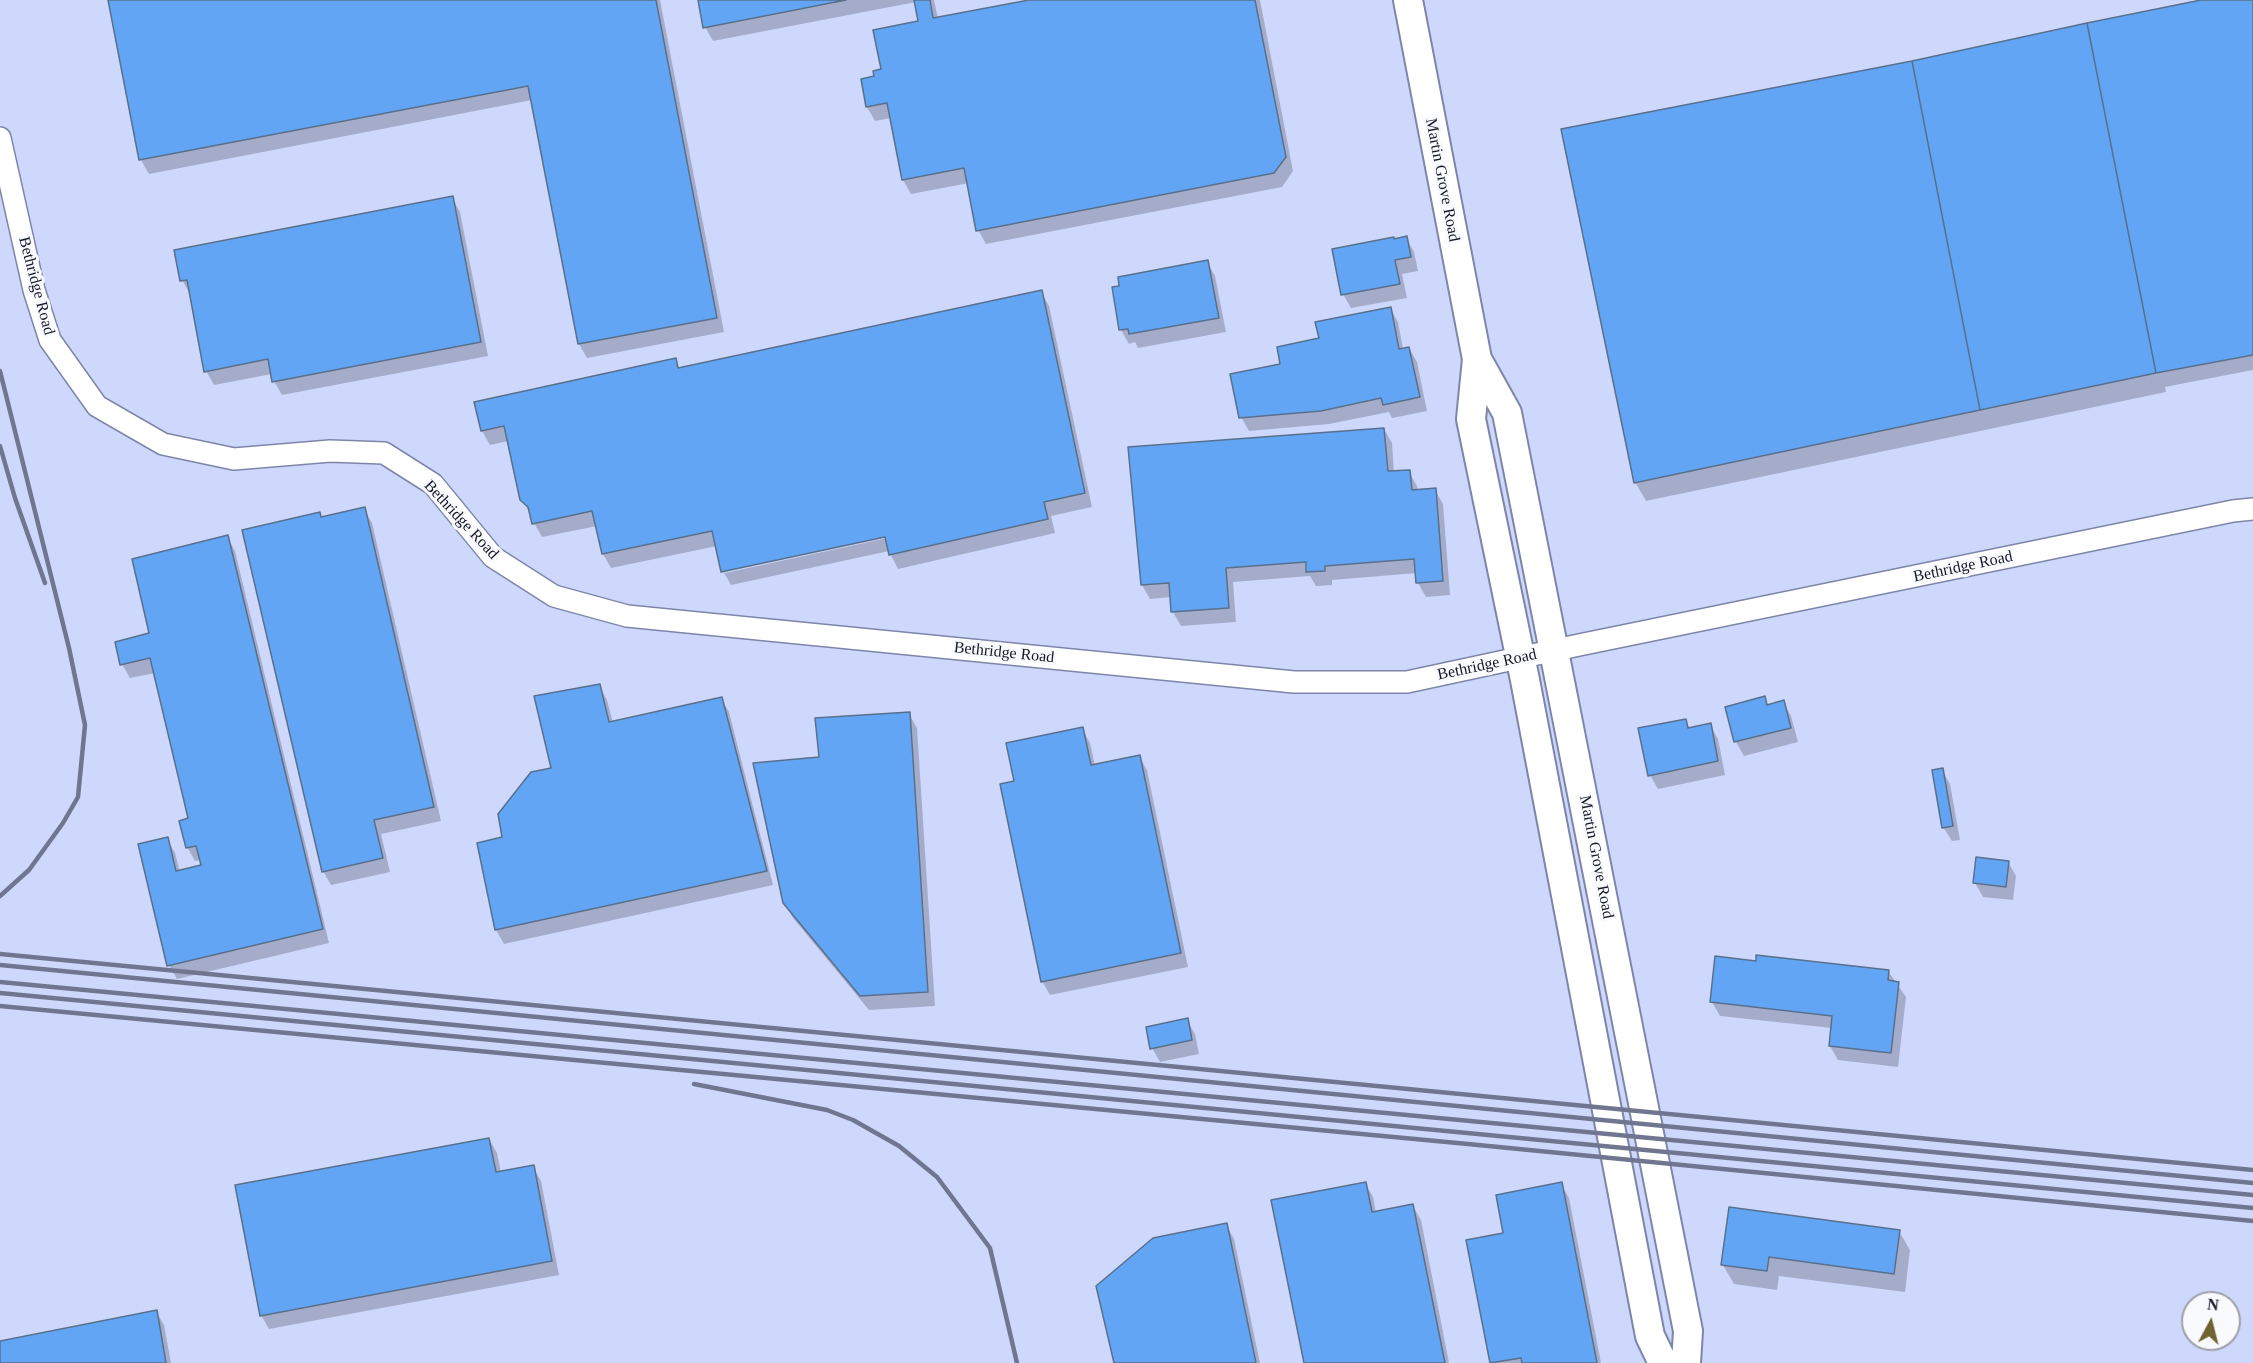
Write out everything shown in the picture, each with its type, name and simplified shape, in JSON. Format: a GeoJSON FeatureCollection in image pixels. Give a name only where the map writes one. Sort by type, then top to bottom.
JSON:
{"type":"FeatureCollection","features":[{"type":"Feature","properties":{"kind":"main road","name":"Martin Grove Road"},"geometry":{"type":"LineString","coordinates":[[1408,0],[1477,359],[1471,419],[1520,658],[1650,1336],[1663,1363]]}},
{"type":"Feature","properties":{"kind":"main road","name":"Martin Grove Road"},"geometry":{"type":"LineString","coordinates":[[1477,359],[1507,413],[1688,1330],[1686,1363]]}},
{"type":"Feature","properties":{"kind":"street","name":"Bethridge Road"},"geometry":{"type":"LineString","coordinates":[[0,138],[34,290],[50,340],[96,406],[163,444],[234,459],[330,451],[384,453],[433,484],[492,557],[555,596],[627,616],[1294,682],[1407,682],[2253,509]]}},
{"type":"Feature","properties":{"kind":"building"},"geometry":{"type":"Polygon","coordinates":[[[108,0],[656,0],[717,318],[578,344],[528,86],[139,160],[108,0]]]}},
{"type":"Feature","properties":{"kind":"building"},"geometry":{"type":"Polygon","coordinates":[[[698,0],[846,0],[703,28],[698,0]]]}},
{"type":"Feature","properties":{"kind":"building"},"geometry":{"type":"Polygon","coordinates":[[[914,0],[930,0],[933,18],[1029,0],[1255,0],[1286,157],[1274,173],[976,231],[964,168],[902,180],[887,103],[866,107],[861,79],[874,76],[873,71],[881,69],[873,30],[918,21],[914,0]]]}},
{"type":"Feature","properties":{"kind":"building"},"geometry":{"type":"Polygon","coordinates":[[[2201,0],[2253,0],[2253,355],[2156,373],[2087,23],[2201,0]]]}},
{"type":"Feature","properties":{"kind":"building"},"geometry":{"type":"Polygon","coordinates":[[[2087,23],[2156,373],[1980,410],[1912,61],[2087,23]]]}},
{"type":"Feature","properties":{"kind":"building"},"geometry":{"type":"Polygon","coordinates":[[[1912,61],[1980,410],[1634,483],[1561,129],[1912,61]]]}},
{"type":"Feature","properties":{"kind":"building"},"geometry":{"type":"Polygon","coordinates":[[[453,196],[481,342],[272,382],[268,359],[204,372],[187,280],[180,281],[174,250],[453,196]]]}},
{"type":"Feature","properties":{"kind":"building"},"geometry":{"type":"Polygon","coordinates":[[[1407,236],[1411,257],[1395,260],[1400,284],[1341,295],[1332,249],[1407,236]]]}},
{"type":"Feature","properties":{"kind":"building"},"geometry":{"type":"Polygon","coordinates":[[[1208,260],[1219,318],[1129,334],[1128,329],[1119,330],[1112,287],[1119,286],[1118,277],[1208,260]]]}},
{"type":"Feature","properties":{"kind":"building"},"geometry":{"type":"Polygon","coordinates":[[[1042,290],[1085,493],[1044,502],[1048,519],[889,555],[885,537],[721,572],[712,531],[602,554],[592,511],[532,524],[528,507],[520,500],[504,426],[481,431],[474,402],[676,358],[678,368],[1042,290]]]}},
{"type":"Feature","properties":{"kind":"building"},"geometry":{"type":"Polygon","coordinates":[[[1391,307],[1399,349],[1409,347],[1420,397],[1383,405],[1381,398],[1321,411],[1239,418],[1230,374],[1280,364],[1277,347],[1319,338],[1315,322],[1391,307]]]}},
{"type":"Feature","properties":{"kind":"building"},"geometry":{"type":"Polygon","coordinates":[[[1384,428],[1388,471],[1410,470],[1412,490],[1436,488],[1443,581],[1416,583],[1414,559],[1325,566],[1325,571],[1306,572],[1306,562],[1226,568],[1229,608],[1171,612],[1169,583],[1141,585],[1128,447],[1384,428]]]}},
{"type":"Feature","properties":{"kind":"building"},"geometry":{"type":"Polygon","coordinates":[[[365,507],[434,807],[374,820],[383,858],[322,872],[242,530],[320,512],[321,517],[365,507]]]}},
{"type":"Feature","properties":{"kind":"building"},"geometry":{"type":"Polygon","coordinates":[[[228,535],[323,929],[167,966],[138,844],[168,837],[176,871],[201,865],[196,846],[186,848],[179,821],[188,818],[150,658],[120,665],[115,642],[149,633],[132,559],[228,535]]]}},
{"type":"Feature","properties":{"kind":"building"},"geometry":{"type":"Polygon","coordinates":[[[600,684],[609,722],[722,697],[767,871],[495,930],[477,843],[502,837],[498,814],[531,772],[551,768],[534,696],[600,684]]]}},
{"type":"Feature","properties":{"kind":"building"},"geometry":{"type":"Polygon","coordinates":[[[1765,696],[1767,705],[1784,700],[1791,728],[1734,742],[1725,707],[1765,696]]]}},
{"type":"Feature","properties":{"kind":"building"},"geometry":{"type":"Polygon","coordinates":[[[910,712],[928,992],[860,996],[783,903],[753,763],[819,757],[815,718],[910,712]]]}},
{"type":"Feature","properties":{"kind":"building"},"geometry":{"type":"Polygon","coordinates":[[[1686,719],[1688,728],[1711,723],[1718,761],[1648,776],[1638,728],[1686,719]]]}},
{"type":"Feature","properties":{"kind":"building"},"geometry":{"type":"Polygon","coordinates":[[[1083,727],[1091,765],[1140,755],[1181,953],[1041,982],[1000,784],[1014,781],[1006,743],[1083,727]]]}},
{"type":"Feature","properties":{"kind":"building"},"geometry":{"type":"Polygon","coordinates":[[[1943,768],[1953,826],[1942,828],[1932,770],[1943,768]]]}},
{"type":"Feature","properties":{"kind":"building"},"geometry":{"type":"Polygon","coordinates":[[[1976,857],[2009,861],[2006,887],[1973,883],[1976,857]]]}},
{"type":"Feature","properties":{"kind":"building"},"geometry":{"type":"Polygon","coordinates":[[[1756,955],[1889,970],[1888,980],[1899,982],[1891,1053],[1829,1046],[1832,1016],[1710,1002],[1715,956],[1756,961],[1756,955]]]}},
{"type":"Feature","properties":{"kind":"building"},"geometry":{"type":"Polygon","coordinates":[[[1188,1018],[1192,1040],[1150,1049],[1146,1027],[1188,1018]]]}},
{"type":"Feature","properties":{"kind":"building"},"geometry":{"type":"Polygon","coordinates":[[[489,1138],[496,1172],[534,1165],[552,1261],[260,1316],[235,1185],[489,1138]]]}},
{"type":"Feature","properties":{"kind":"building"},"geometry":{"type":"Polygon","coordinates":[[[1366,1182],[1372,1212],[1413,1204],[1445,1363],[1304,1363],[1271,1200],[1366,1182]]]}},
{"type":"Feature","properties":{"kind":"building"},"geometry":{"type":"Polygon","coordinates":[[[1562,1182],[1597,1363],[1522,1363],[1521,1358],[1490,1363],[1466,1240],[1503,1233],[1496,1195],[1562,1182]]]}},
{"type":"Feature","properties":{"kind":"building"},"geometry":{"type":"Polygon","coordinates":[[[1729,1207],[1900,1230],[1894,1274],[1769,1257],[1767,1271],[1721,1265],[1729,1207]]]}},
{"type":"Feature","properties":{"kind":"building"},"geometry":{"type":"Polygon","coordinates":[[[1227,1223],[1256,1363],[1114,1363],[1096,1286],[1153,1238],[1227,1223]]]}},
{"type":"Feature","properties":{"kind":"building"},"geometry":{"type":"Polygon","coordinates":[[[157,1310],[166,1363],[0,1363],[0,1341],[157,1310]]]}},
{"type":"Feature","properties":{"kind":"railway"},"geometry":{"type":"LineString","coordinates":[[0,371],[69,648],[85,725],[78,797],[63,823],[29,870],[0,896]]}},
{"type":"Feature","properties":{"kind":"railway"},"geometry":{"type":"LineString","coordinates":[[0,446],[15,498],[45,583]]}},
{"type":"Feature","properties":{"kind":"railway"},"geometry":{"type":"LineString","coordinates":[[0,954],[2253,1170]]}},
{"type":"Feature","properties":{"kind":"railway"},"geometry":{"type":"LineString","coordinates":[[0,965],[2253,1183]]}},
{"type":"Feature","properties":{"kind":"railway"},"geometry":{"type":"LineString","coordinates":[[0,982],[2253,1195]]}},
{"type":"Feature","properties":{"kind":"railway"},"geometry":{"type":"LineString","coordinates":[[0,993],[2253,1208]]}},
{"type":"Feature","properties":{"kind":"railway"},"geometry":{"type":"LineString","coordinates":[[0,1006],[1468,1144],[2253,1221]]}},
{"type":"Feature","properties":{"kind":"railway"},"geometry":{"type":"LineString","coordinates":[[694,1084],[827,1110],[853,1120],[899,1146],[937,1177],[990,1248],[1017,1363]]}}]}
